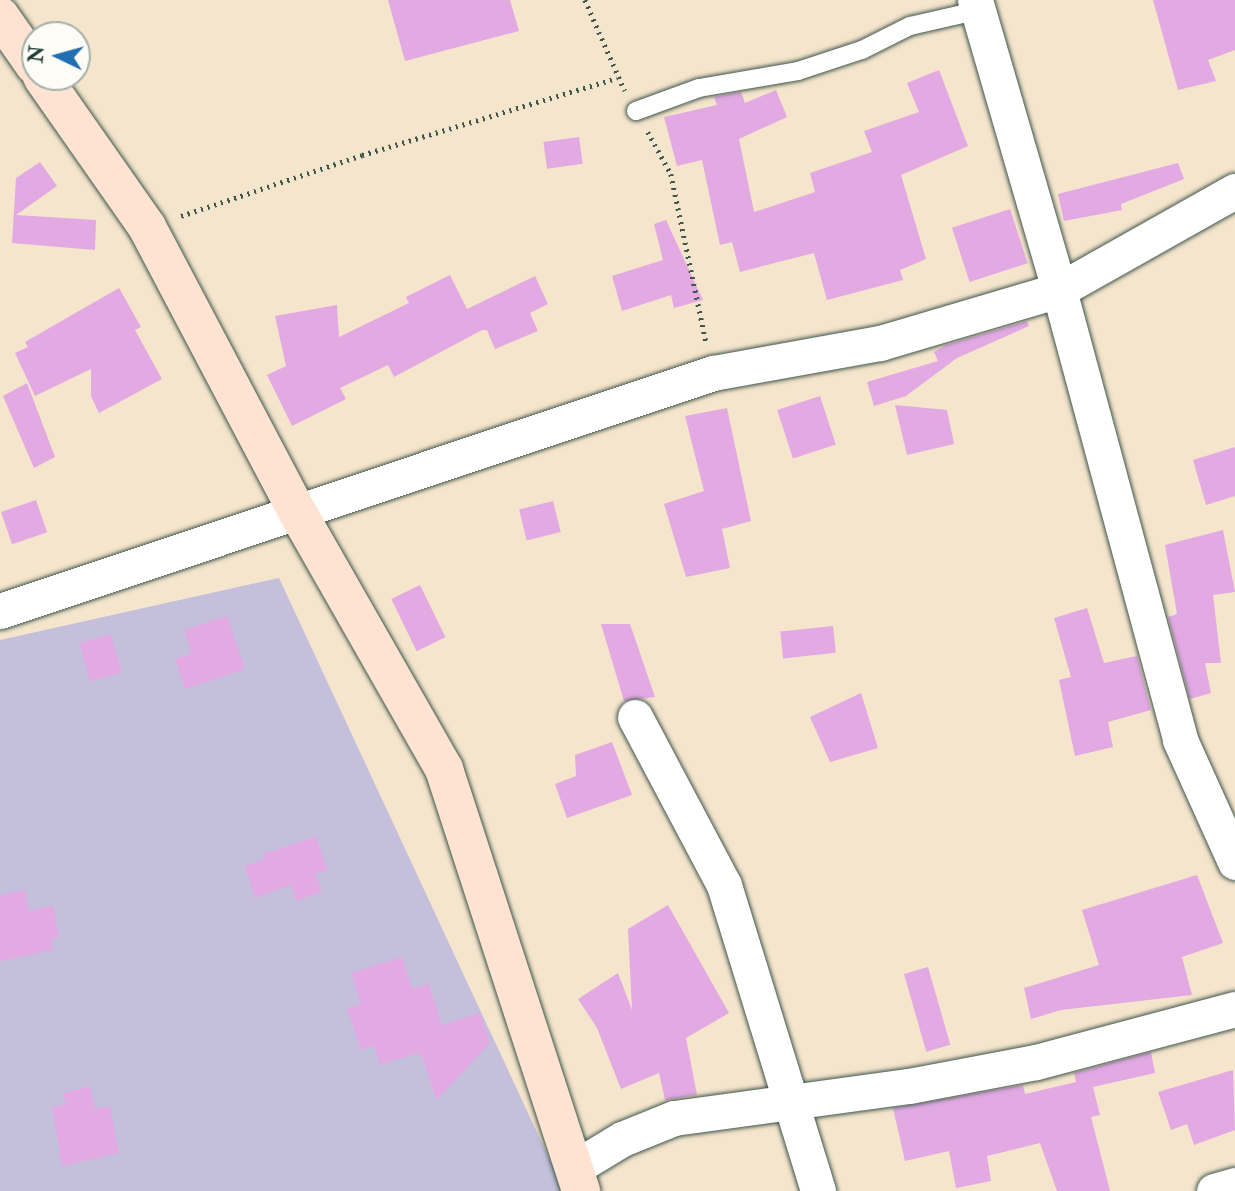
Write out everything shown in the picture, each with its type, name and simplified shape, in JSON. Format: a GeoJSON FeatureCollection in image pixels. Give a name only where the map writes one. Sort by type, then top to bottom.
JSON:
{"type":"FeatureCollection","features":[{"type":"Feature","properties":{"kind":"main road"},"geometry":{"type":"LineString","coordinates":[[0,16],[21,46]]}},
{"type":"Feature","properties":{"kind":"main road"},"geometry":{"type":"LineString","coordinates":[[53,91],[147,228],[298,513],[444,769],[578,1180]]}},
{"type":"Feature","properties":{"kind":"street"},"geometry":{"type":"LineString","coordinates":[[977,5],[1059,290],[1180,740],[1235,862]]}},
{"type":"Feature","properties":{"kind":"street"},"geometry":{"type":"LineString","coordinates":[[0,611],[713,373],[880,343],[1059,290],[1235,191]]}},
{"type":"Feature","properties":{"kind":"street"},"geometry":{"type":"LineString","coordinates":[[635,717],[724,885],[788,1101],[818,1191]]}},
{"type":"Feature","properties":{"kind":"street"},"geometry":{"type":"LineString","coordinates":[[578,1180],[622,1139],[674,1118],[909,1086],[1036,1062],[1235,1009]]}},
{"type":"Feature","properties":{"kind":"street"},"geometry":{"type":"LineString","coordinates":[[1213,1191],[1235,1185]]}},
{"type":"Feature","properties":{"kind":"lane"},"geometry":{"type":"LineString","coordinates":[[636,111],[699,88],[798,71],[862,50],[910,26],[977,5]]}},
{"type":"Feature","properties":{"kind":"path"},"geometry":{"type":"LineString","coordinates":[[585,0],[617,78],[671,174],[713,373]]}},
{"type":"Feature","properties":{"kind":"path"},"geometry":{"type":"LineString","coordinates":[[147,228],[362,155],[617,78]]}},
{"type":"Feature","properties":{"kind":"shaded area"},"geometry":{"type":"Polygon","coordinates":[[[279,578],[555,1171],[561,1191],[0,1191],[0,640],[279,578]]]}},
{"type":"Feature","properties":{"kind":"building"},"geometry":{"type":"Polygon","coordinates":[[[388,0],[510,0],[519,31],[405,61],[388,0]]]}},
{"type":"Feature","properties":{"kind":"building"},"geometry":{"type":"Polygon","coordinates":[[[1153,0],[1235,0],[1235,50],[1208,60],[1216,81],[1178,90],[1153,0]]]}},
{"type":"Feature","properties":{"kind":"building"},"geometry":{"type":"Polygon","coordinates":[[[939,70],[968,146],[901,175],[926,259],[900,270],[903,280],[827,300],[814,253],[740,272],[732,242],[720,245],[702,160],[677,166],[664,117],[717,105],[714,97],[741,92],[745,103],[776,90],[787,117],[739,139],[754,212],[815,192],[810,173],[872,152],[864,131],[919,112],[907,83],[939,70]]]}},
{"type":"Feature","properties":{"kind":"building"},"geometry":{"type":"Polygon","coordinates":[[[579,137],[583,164],[547,169],[543,142],[579,137]]]}},
{"type":"Feature","properties":{"kind":"building"},"geometry":{"type":"Polygon","coordinates":[[[40,162],[57,186],[16,215],[96,220],[95,250],[12,243],[16,178],[40,162]]]}},
{"type":"Feature","properties":{"kind":"building"},"geometry":{"type":"Polygon","coordinates":[[[1178,163],[1184,179],[1121,204],[1122,210],[1064,221],[1058,194],[1178,163]]]}},
{"type":"Feature","properties":{"kind":"building"},"geometry":{"type":"Polygon","coordinates":[[[1010,209],[1028,263],[970,282],[952,228],[1010,209]]]}},
{"type":"Feature","properties":{"kind":"building"},"geometry":{"type":"Polygon","coordinates":[[[666,220],[703,300],[674,308],[671,295],[622,311],[612,276],[663,260],[654,224],[666,220]]]}},
{"type":"Feature","properties":{"kind":"building"},"geometry":{"type":"Polygon","coordinates":[[[450,275],[467,309],[535,276],[548,304],[530,313],[538,331],[495,349],[487,330],[482,330],[394,377],[388,365],[340,388],[346,399],[292,426],[267,375],[286,366],[275,316],[337,305],[339,337],[409,303],[406,297],[450,275]]]}},
{"type":"Feature","properties":{"kind":"building"},"geometry":{"type":"Polygon","coordinates":[[[119,288],[141,327],[135,330],[162,379],[99,413],[91,396],[91,369],[35,396],[15,353],[28,347],[25,342],[119,288]]]}},
{"type":"Feature","properties":{"kind":"building"},"geometry":{"type":"Polygon","coordinates":[[[1027,321],[1029,326],[957,358],[906,396],[874,406],[867,382],[938,361],[934,352],[946,345],[1027,321]]]}},
{"type":"Feature","properties":{"kind":"building"},"geometry":{"type":"Polygon","coordinates":[[[27,383],[55,457],[34,468],[3,396],[27,383]]]}},
{"type":"Feature","properties":{"kind":"building"},"geometry":{"type":"Polygon","coordinates":[[[820,396],[836,445],[793,458],[777,410],[820,396]]]}},
{"type":"Feature","properties":{"kind":"building"},"geometry":{"type":"Polygon","coordinates":[[[895,405],[947,410],[954,444],[907,455],[895,405]]]}},
{"type":"Feature","properties":{"kind":"building"},"geometry":{"type":"Polygon","coordinates":[[[727,408],[751,521],[722,529],[730,568],[686,577],[664,504],[704,491],[685,416],[727,408]]]}},
{"type":"Feature","properties":{"kind":"building"},"geometry":{"type":"Polygon","coordinates":[[[1235,447],[1235,496],[1206,505],[1193,460],[1235,447]]]}},
{"type":"Feature","properties":{"kind":"building"},"geometry":{"type":"Polygon","coordinates":[[[36,500],[47,532],[12,544],[1,512],[36,500]]]}},
{"type":"Feature","properties":{"kind":"building"},"geometry":{"type":"Polygon","coordinates":[[[553,501],[561,532],[527,541],[519,509],[553,501]]]}},
{"type":"Feature","properties":{"kind":"building"},"geometry":{"type":"Polygon","coordinates":[[[1223,530],[1235,592],[1213,595],[1221,663],[1205,663],[1211,693],[1190,699],[1168,617],[1177,614],[1165,545],[1223,530]]]}},
{"type":"Feature","properties":{"kind":"building"},"geometry":{"type":"Polygon","coordinates":[[[420,585],[445,637],[417,651],[391,599],[420,585]]]}},
{"type":"Feature","properties":{"kind":"building"},"geometry":{"type":"Polygon","coordinates":[[[1087,608],[1104,663],[1137,656],[1151,710],[1108,722],[1113,747],[1075,756],[1059,680],[1071,677],[1054,618],[1087,608]]]}},
{"type":"Feature","properties":{"kind":"building"},"geometry":{"type":"Polygon","coordinates":[[[227,616],[245,669],[185,689],[175,659],[192,653],[184,630],[227,616]]]}},
{"type":"Feature","properties":{"kind":"building"},"geometry":{"type":"Polygon","coordinates":[[[601,624],[630,624],[655,697],[624,701],[601,624]]]}},
{"type":"Feature","properties":{"kind":"building"},"geometry":{"type":"Polygon","coordinates":[[[833,626],[836,653],[783,658],[780,632],[833,626]]]}},
{"type":"Feature","properties":{"kind":"building"},"geometry":{"type":"Polygon","coordinates":[[[111,634],[122,672],[90,682],[79,643],[111,634]]]}},
{"type":"Feature","properties":{"kind":"building"},"geometry":{"type":"Polygon","coordinates":[[[861,693],[878,748],[830,762],[810,717],[861,693]]]}},
{"type":"Feature","properties":{"kind":"building"},"geometry":{"type":"Polygon","coordinates":[[[612,742],[632,795],[567,818],[555,784],[576,776],[575,755],[612,742]]]}},
{"type":"Feature","properties":{"kind":"building"},"geometry":{"type":"Polygon","coordinates":[[[316,837],[328,872],[315,872],[322,892],[296,901],[291,885],[255,898],[245,866],[265,859],[263,854],[316,837]]]}},
{"type":"Feature","properties":{"kind":"building"},"geometry":{"type":"Polygon","coordinates":[[[1197,875],[1223,943],[1182,957],[1192,995],[1061,1010],[1031,1019],[1024,988],[1099,965],[1082,910],[1197,875]]]}},
{"type":"Feature","properties":{"kind":"building"},"geometry":{"type":"Polygon","coordinates":[[[25,890],[29,911],[53,906],[59,937],[51,939],[53,950],[0,961],[0,895],[25,890]]]}},
{"type":"Feature","properties":{"kind":"building"},"geometry":{"type":"Polygon","coordinates":[[[668,905],[729,1013],[686,1038],[697,1095],[665,1100],[659,1073],[621,1089],[597,1028],[578,999],[618,973],[632,1010],[628,929],[668,905]]]}},
{"type":"Feature","properties":{"kind":"building"},"geometry":{"type":"Polygon","coordinates":[[[402,957],[412,989],[429,984],[442,1025],[480,1013],[490,1043],[436,1100],[423,1058],[417,1053],[380,1065],[374,1045],[361,1050],[347,1008],[361,1004],[351,973],[402,957]]]}},
{"type":"Feature","properties":{"kind":"building"},"geometry":{"type":"Polygon","coordinates":[[[928,967],[950,1045],[926,1052],[904,974],[928,967]]]}},
{"type":"Feature","properties":{"kind":"building"},"geometry":{"type":"Polygon","coordinates":[[[1151,1052],[1155,1073],[1093,1087],[1100,1115],[1091,1117],[1110,1191],[1057,1191],[1040,1143],[987,1156],[991,1181],[956,1188],[949,1151],[905,1161],[893,1108],[1023,1085],[1025,1094],[1076,1082],[1074,1073],[1151,1052]]]}},
{"type":"Feature","properties":{"kind":"building"},"geometry":{"type":"Polygon","coordinates":[[[1233,1070],[1235,1130],[1194,1145],[1187,1124],[1171,1130],[1158,1092],[1233,1070]]]}},
{"type":"Feature","properties":{"kind":"building"},"geometry":{"type":"Polygon","coordinates":[[[90,1086],[95,1109],[110,1106],[119,1153],[62,1166],[52,1107],[66,1104],[63,1093],[90,1086]]]}}]}
